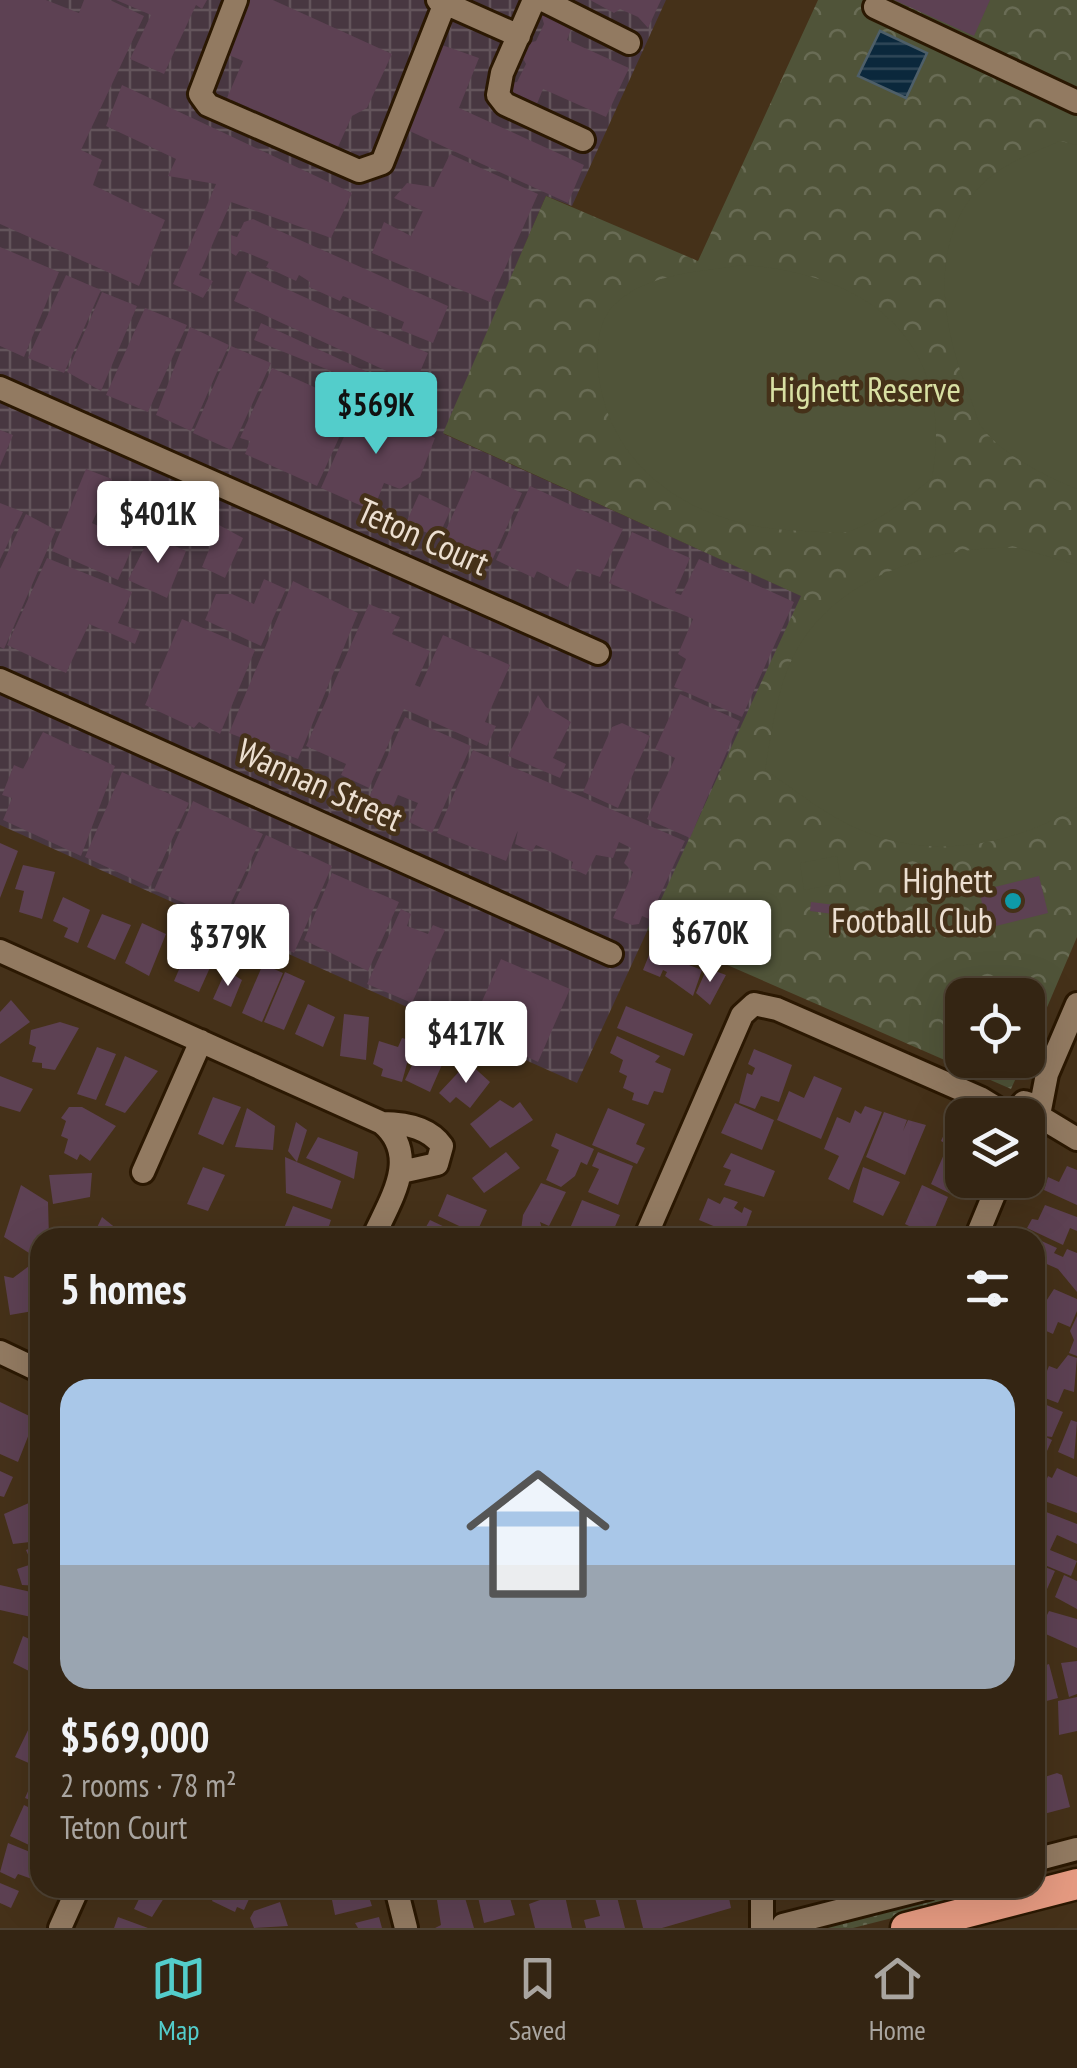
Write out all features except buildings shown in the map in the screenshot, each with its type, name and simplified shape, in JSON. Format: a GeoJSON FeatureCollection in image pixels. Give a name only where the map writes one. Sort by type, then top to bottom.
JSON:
{"type":"FeatureCollection","features":[{"type":"Feature","properties":{"kind":"highway"},"geometry":{"type":"LineString","coordinates":[[1045,1892],[1077,1884]]}},
{"type":"Feature","properties":{"kind":"highway"},"geometry":{"type":"LineString","coordinates":[[906,1928],[1023,1898]]}},
{"type":"Feature","properties":{"kind":"street"},"geometry":{"type":"LineString","coordinates":[[236,0],[200,94],[208,105],[359,171],[372,170],[382,162],[442,2],[518,36]]}},
{"type":"Feature","properties":{"kind":"street"},"geometry":{"type":"LineString","coordinates":[[534,0],[502,73],[498,95],[505,104],[583,140]]}},
{"type":"Feature","properties":{"kind":"street"},"geometry":{"type":"LineString","coordinates":[[543,0],[629,42]]}},
{"type":"Feature","properties":{"kind":"street"},"geometry":{"type":"LineString","coordinates":[[875,7],[1077,102]]}},
{"type":"Feature","properties":{"kind":"street","name":"Teton Court"},"geometry":{"type":"LineString","coordinates":[[0,388],[598,653]]}},
{"type":"Feature","properties":{"kind":"street","name":"Wannan Street"},"geometry":{"type":"LineString","coordinates":[[0,680],[611,954]]}},
{"type":"Feature","properties":{"kind":"street"},"geometry":{"type":"LineString","coordinates":[[0,951],[382,1122],[404,1123],[434,1136],[442,1146],[437,1164],[401,1172]]}},
{"type":"Feature","properties":{"kind":"street"},"geometry":{"type":"LineString","coordinates":[[649,1228],[742,1015],[754,1004],[777,1009],[980,1098]]}},
{"type":"Feature","properties":{"kind":"street"},"geometry":{"type":"LineString","coordinates":[[1036,1098],[1077,1004]]}},
{"type":"Feature","properties":{"kind":"street"},"geometry":{"type":"LineString","coordinates":[[143,1172],[201,1041]]}},
{"type":"Feature","properties":{"kind":"street"},"geometry":{"type":"LineString","coordinates":[[377,1228],[401,1172],[397,1140],[382,1122]]}},
{"type":"Feature","properties":{"kind":"street"},"geometry":{"type":"LineString","coordinates":[[1045,1126],[1074,1138]]}},
{"type":"Feature","properties":{"kind":"street"},"geometry":{"type":"LineString","coordinates":[[980,1228],[993,1198]]}},
{"type":"Feature","properties":{"kind":"street"},"geometry":{"type":"LineString","coordinates":[[0,1352],[30,1366]]}},
{"type":"Feature","properties":{"kind":"street"},"geometry":{"type":"LineString","coordinates":[[1045,1857],[1077,1849]]}},
{"type":"Feature","properties":{"kind":"street"},"geometry":{"type":"LineString","coordinates":[[60,1928],[74,1898]]}},
{"type":"Feature","properties":{"kind":"street"},"geometry":{"type":"LineString","coordinates":[[398,1898],[406,1928]]}},
{"type":"Feature","properties":{"kind":"street"},"geometry":{"type":"LineString","coordinates":[[764,1898],[770,1927],[887,1898]]}},
{"type":"Feature","properties":{"kind":"shaded area"},"geometry":{"type":"Polygon","coordinates":[[[0,0],[666,0],[572,206],[546,196],[444,434],[802,596],[577,1083],[0,825],[0,0]]]}},
{"type":"Feature","properties":{"kind":"green space","name":"Highett Reserve"},"geometry":{"type":"Polygon","coordinates":[[[818,0],[1077,0],[1077,937],[1045,1012],[1045,978],[945,978],[945,1060],[647,930],[801,596],[443,433],[546,196],[698,261],[818,0]]]}},
{"type":"Feature","properties":{"kind":"green space"},"geometry":{"type":"Polygon","coordinates":[[[1060,141],[1077,145],[1077,489],[1012,455],[981,426],[953,346],[945,293],[950,240],[975,192],[1003,168],[1060,141]]]}},
{"type":"Feature","properties":{"kind":"green space"},"geometry":{"type":"Polygon","coordinates":[[[743,265],[789,271],[829,283],[865,300],[894,324],[916,353],[930,389],[936,430],[932,478],[873,521],[839,533],[767,528],[731,520],[668,490],[642,467],[621,440],[606,408],[598,370],[604,319],[614,305],[642,286],[692,272],[743,265]]]}},
{"type":"Feature","properties":{"kind":"green space"},"geometry":{"type":"Polygon","coordinates":[[[1019,548],[1077,565],[1077,807],[1025,832],[997,840],[968,845],[911,844],[883,838],[844,822],[765,770],[787,670],[811,629],[833,606],[890,571],[921,560],[1019,548]]]}},
{"type":"Feature","properties":{"kind":"green space"},"geometry":{"type":"Polygon","coordinates":[[[837,856],[841,883],[804,890],[800,863],[837,856]]]}},
{"type":"Feature","properties":{"kind":"green space","name":"Highett Reserve"},"geometry":{"type":"Polygon","coordinates":[[[986,1078],[1016,1078],[1011,1089],[986,1078]]]}},
{"type":"Feature","properties":{"kind":"green space"},"geometry":{"type":"Polygon","coordinates":[[[931,1898],[971,1898],[853,1928],[819,1928],[931,1898]]]}},
{"type":"Feature","properties":{"kind":"water"},"geometry":{"type":"Polygon","coordinates":[[[880,31],[927,53],[906,98],[858,76],[880,31]]]}},
{"type":"Feature","properties":{"kind":"place","name":"Highett Football Club"},"geometry":{"type":"Point","coordinates":[1013,901]}}]}
